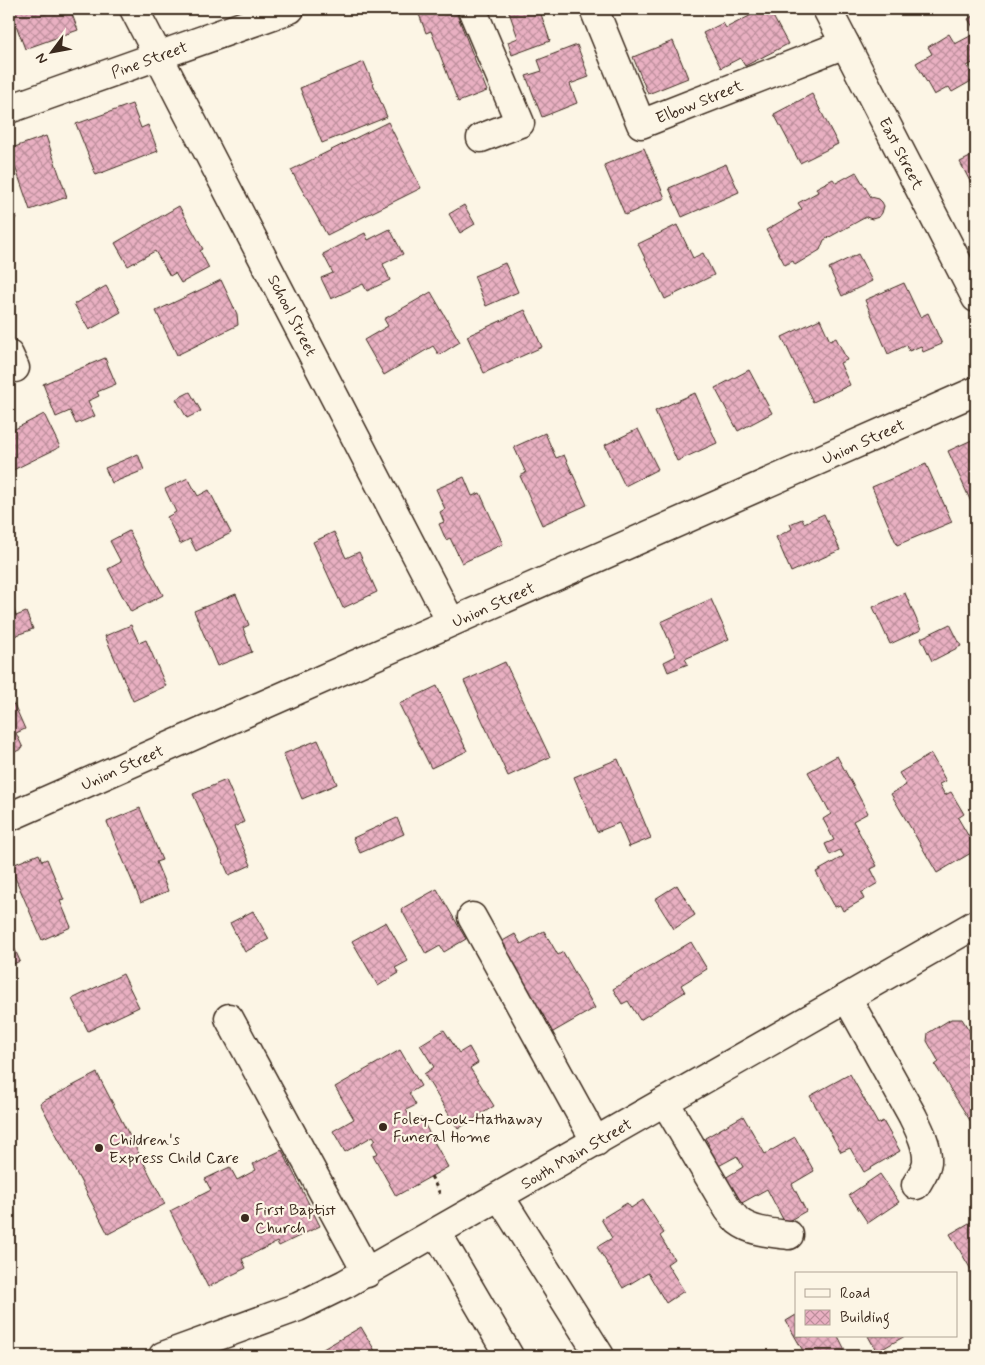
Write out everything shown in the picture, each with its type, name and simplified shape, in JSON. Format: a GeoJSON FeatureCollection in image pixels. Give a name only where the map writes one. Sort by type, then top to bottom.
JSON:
{"type":"FeatureCollection","features":[{"type":"Feature","properties":{"kind":"street","name":"School Street"},"geometry":{"type":"LineString","coordinates":[[134,9],[451,622]]}},
{"type":"Feature","properties":{"kind":"street","name":"Pine Street"},"geometry":{"type":"LineString","coordinates":[[9,109],[290,9]]}},
{"type":"Feature","properties":{"kind":"street"},"geometry":{"type":"LineString","coordinates":[[472,9],[520,123],[482,138]]}},
{"type":"Feature","properties":{"kind":"street","name":"Elbow Street"},"geometry":{"type":"LineString","coordinates":[[594,9],[642,124],[845,44]]}},
{"type":"Feature","properties":{"kind":"street","name":"East Street"},"geometry":{"type":"LineString","coordinates":[[827,9],[976,298]]}},
{"type":"Feature","properties":{"kind":"street","name":"Union Street"},"geometry":{"type":"LineString","coordinates":[[9,817],[976,391]]}},
{"type":"Feature","properties":{"kind":"street"},"geometry":{"type":"LineString","coordinates":[[472,917],[596,1142]]}},
{"type":"Feature","properties":{"kind":"street","name":"South Main Street"},"geometry":{"type":"LineString","coordinates":[[163,1356],[324,1296],[847,998],[975,928]]}},
{"type":"Feature","properties":{"kind":"street"},"geometry":{"type":"LineString","coordinates":[[847,998],[921,1134],[926,1150],[927,1163],[924,1173],[916,1185]]}},
{"type":"Feature","properties":{"kind":"street"},"geometry":{"type":"LineString","coordinates":[[229,1018],[367,1273]]}},
{"type":"Feature","properties":{"kind":"street"},"geometry":{"type":"LineString","coordinates":[[665,1102],[728,1209],[738,1221],[752,1229],[789,1235]]}},
{"type":"Feature","properties":{"kind":"street"},"geometry":{"type":"LineString","coordinates":[[500,1197],[600,1356]]}},
{"type":"Feature","properties":{"kind":"street"},"geometry":{"type":"LineString","coordinates":[[437,1233],[509,1356]]}},
{"type":"Feature","properties":{"kind":"path"},"geometry":{"type":"LineString","coordinates":[[431,1176],[444,1201]]}},
{"type":"Feature","properties":{"kind":"building"},"geometry":{"type":"Polygon","coordinates":[[[10,9],[70,9],[78,30],[25,49],[10,9]]]}},
{"type":"Feature","properties":{"kind":"building"},"geometry":{"type":"Polygon","coordinates":[[[417,9],[455,9],[487,91],[458,102],[431,31],[426,33],[417,9]]]}},
{"type":"Feature","properties":{"kind":"building"},"geometry":{"type":"Polygon","coordinates":[[[508,9],[547,9],[540,11],[550,41],[512,55],[508,42],[518,38],[508,9]]]}},
{"type":"Feature","properties":{"kind":"building"},"geometry":{"type":"Polygon","coordinates":[[[763,9],[769,9],[788,44],[745,66],[740,58],[721,68],[703,33],[723,23],[726,28],[763,9]]]}},
{"type":"Feature","properties":{"kind":"building"},"geometry":{"type":"Polygon","coordinates":[[[882,9],[896,9],[885,15],[882,9]]]}},
{"type":"Feature","properties":{"kind":"building"},"geometry":{"type":"Polygon","coordinates":[[[976,14],[976,32],[968,19],[976,14]]]}},
{"type":"Feature","properties":{"kind":"building"},"geometry":{"type":"Polygon","coordinates":[[[976,33],[976,61],[967,66],[975,79],[952,92],[949,87],[934,95],[916,63],[932,54],[928,47],[949,34],[955,44],[976,33]]]}},
{"type":"Feature","properties":{"kind":"building"},"geometry":{"type":"Polygon","coordinates":[[[673,41],[688,78],[648,94],[633,57],[673,41]]]}},
{"type":"Feature","properties":{"kind":"building"},"geometry":{"type":"Polygon","coordinates":[[[577,45],[589,77],[570,84],[577,103],[542,117],[526,76],[542,71],[538,60],[577,45]]]}},
{"type":"Feature","properties":{"kind":"building"},"geometry":{"type":"Polygon","coordinates":[[[364,62],[387,117],[322,143],[300,88],[364,62]]]}},
{"type":"Feature","properties":{"kind":"building"},"geometry":{"type":"Polygon","coordinates":[[[812,94],[838,144],[800,163],[774,114],[812,94]]]}},
{"type":"Feature","properties":{"kind":"building"},"geometry":{"type":"Polygon","coordinates":[[[132,104],[141,128],[148,125],[158,151],[96,175],[76,124],[132,104]]]}},
{"type":"Feature","properties":{"kind":"building"},"geometry":{"type":"Polygon","coordinates":[[[388,122],[421,188],[327,235],[291,170],[388,122]]]}},
{"type":"Feature","properties":{"kind":"building"},"geometry":{"type":"Polygon","coordinates":[[[46,136],[67,197],[30,210],[9,149],[46,136]]]}},
{"type":"Feature","properties":{"kind":"building"},"geometry":{"type":"Polygon","coordinates":[[[644,148],[665,198],[625,215],[604,165],[644,148]]]}},
{"type":"Feature","properties":{"kind":"building"},"geometry":{"type":"Polygon","coordinates":[[[976,154],[976,193],[960,162],[976,154]]]}},
{"type":"Feature","properties":{"kind":"building"},"geometry":{"type":"Polygon","coordinates":[[[726,164],[739,192],[682,217],[669,188],[726,164]]]}},
{"type":"Feature","properties":{"kind":"building"},"geometry":{"type":"Polygon","coordinates":[[[856,172],[871,197],[882,202],[884,206],[879,217],[872,219],[866,217],[824,240],[820,250],[795,265],[793,261],[785,265],[766,230],[802,209],[798,203],[818,192],[816,188],[833,179],[836,183],[856,172]]]}},
{"type":"Feature","properties":{"kind":"building"},"geometry":{"type":"Polygon","coordinates":[[[9,194],[17,218],[9,221],[9,194]]]}},
{"type":"Feature","properties":{"kind":"building"},"geometry":{"type":"Polygon","coordinates":[[[464,205],[475,224],[460,233],[449,214],[464,205]]]}},
{"type":"Feature","properties":{"kind":"building"},"geometry":{"type":"Polygon","coordinates":[[[179,206],[203,249],[200,251],[209,268],[181,283],[175,273],[170,276],[155,251],[128,266],[115,243],[179,206]]]}},
{"type":"Feature","properties":{"kind":"building"},"geometry":{"type":"Polygon","coordinates":[[[677,225],[693,258],[703,253],[714,275],[665,299],[638,244],[677,225]]]}},
{"type":"Feature","properties":{"kind":"building"},"geometry":{"type":"Polygon","coordinates":[[[390,229],[403,254],[383,264],[390,280],[367,291],[363,284],[331,299],[321,278],[333,273],[323,254],[365,233],[368,240],[390,229]]]}},
{"type":"Feature","properties":{"kind":"building"},"geometry":{"type":"Polygon","coordinates":[[[858,254],[872,281],[842,296],[829,268],[858,254]]]}},
{"type":"Feature","properties":{"kind":"building"},"geometry":{"type":"Polygon","coordinates":[[[505,263],[518,292],[486,306],[474,276],[505,263]]]}},
{"type":"Feature","properties":{"kind":"building"},"geometry":{"type":"Polygon","coordinates":[[[221,280],[237,314],[238,325],[177,355],[156,311],[221,280]]]}},
{"type":"Feature","properties":{"kind":"building"},"geometry":{"type":"Polygon","coordinates":[[[904,283],[920,317],[928,313],[942,344],[923,352],[921,346],[909,351],[907,345],[888,354],[865,300],[904,283]]]}},
{"type":"Feature","properties":{"kind":"building"},"geometry":{"type":"Polygon","coordinates":[[[106,286],[121,312],[89,330],[74,304],[106,286]]]}},
{"type":"Feature","properties":{"kind":"building"},"geometry":{"type":"Polygon","coordinates":[[[431,292],[460,342],[439,355],[433,346],[384,375],[364,340],[388,326],[384,319],[431,292]]]}},
{"type":"Feature","properties":{"kind":"building"},"geometry":{"type":"Polygon","coordinates":[[[525,310],[542,347],[484,373],[467,336],[525,310]]]}},
{"type":"Feature","properties":{"kind":"building"},"geometry":{"type":"Polygon","coordinates":[[[820,319],[830,341],[836,338],[847,360],[840,363],[850,385],[813,402],[782,337],[820,319]]]}},
{"type":"Feature","properties":{"kind":"building"},"geometry":{"type":"Polygon","coordinates":[[[105,358],[116,384],[97,392],[99,396],[88,401],[95,416],[76,424],[70,411],[56,417],[43,384],[105,358]]]}},
{"type":"Feature","properties":{"kind":"building"},"geometry":{"type":"Polygon","coordinates":[[[749,370],[772,413],[738,431],[715,388],[749,370]]]}},
{"type":"Feature","properties":{"kind":"building"},"geometry":{"type":"Polygon","coordinates":[[[190,392],[201,411],[187,418],[176,399],[190,392]]]}},
{"type":"Feature","properties":{"kind":"building"},"geometry":{"type":"Polygon","coordinates":[[[695,393],[717,443],[677,461],[655,411],[695,393]]]}},
{"type":"Feature","properties":{"kind":"building"},"geometry":{"type":"Polygon","coordinates":[[[44,414],[60,447],[9,472],[9,432],[44,414]]]}},
{"type":"Feature","properties":{"kind":"building"},"geometry":{"type":"Polygon","coordinates":[[[638,429],[658,469],[625,486],[605,445],[638,429]]]}},
{"type":"Feature","properties":{"kind":"building"},"geometry":{"type":"Polygon","coordinates":[[[545,433],[556,458],[564,455],[587,505],[542,525],[520,476],[526,473],[514,447],[545,433]]]}},
{"type":"Feature","properties":{"kind":"building"},"geometry":{"type":"Polygon","coordinates":[[[976,438],[976,513],[948,451],[976,438]]]}},
{"type":"Feature","properties":{"kind":"building"},"geometry":{"type":"Polygon","coordinates":[[[138,454],[144,470],[112,483],[105,468],[138,454]]]}},
{"type":"Feature","properties":{"kind":"building"},"geometry":{"type":"Polygon","coordinates":[[[926,464],[952,522],[897,545],[872,487],[926,464]]]}},
{"type":"Feature","properties":{"kind":"building"},"geometry":{"type":"Polygon","coordinates":[[[464,477],[472,496],[480,493],[503,544],[462,563],[450,538],[446,540],[439,524],[444,522],[440,512],[445,509],[436,489],[464,477]]]}},
{"type":"Feature","properties":{"kind":"building"},"geometry":{"type":"Polygon","coordinates":[[[188,478],[198,496],[209,490],[231,533],[196,551],[190,539],[180,544],[167,517],[176,512],[165,489],[188,478]]]}},
{"type":"Feature","properties":{"kind":"building"},"geometry":{"type":"Polygon","coordinates":[[[824,514],[840,550],[791,572],[776,537],[792,529],[790,524],[802,519],[804,523],[824,514]]]}},
{"type":"Feature","properties":{"kind":"building"},"geometry":{"type":"Polygon","coordinates":[[[129,531],[163,595],[131,612],[108,569],[121,562],[110,541],[129,531]]]}},
{"type":"Feature","properties":{"kind":"building"},"geometry":{"type":"Polygon","coordinates":[[[334,532],[346,558],[359,552],[377,592],[343,608],[313,542],[334,532]]]}},
{"type":"Feature","properties":{"kind":"building"},"geometry":{"type":"Polygon","coordinates":[[[905,593],[921,630],[890,644],[873,607],[905,593]]]}},
{"type":"Feature","properties":{"kind":"building"},"geometry":{"type":"Polygon","coordinates":[[[236,594],[249,625],[243,628],[252,652],[217,666],[194,611],[236,594]]]}},
{"type":"Feature","properties":{"kind":"building"},"geometry":{"type":"Polygon","coordinates":[[[711,599],[729,639],[685,659],[688,664],[668,672],[664,662],[676,656],[661,622],[711,599]]]}},
{"type":"Feature","properties":{"kind":"building"},"geometry":{"type":"Polygon","coordinates":[[[13,607],[16,616],[26,612],[33,629],[9,638],[9,608],[13,607]]]}},
{"type":"Feature","properties":{"kind":"building"},"geometry":{"type":"Polygon","coordinates":[[[950,624],[961,646],[932,661],[921,638],[950,624]]]}},
{"type":"Feature","properties":{"kind":"building"},"geometry":{"type":"Polygon","coordinates":[[[131,625],[139,643],[146,640],[166,686],[133,701],[105,636],[131,625]]]}},
{"type":"Feature","properties":{"kind":"building"},"geometry":{"type":"Polygon","coordinates":[[[505,662],[550,757],[508,776],[464,681],[505,662]]]}},
{"type":"Feature","properties":{"kind":"building"},"geometry":{"type":"Polygon","coordinates":[[[437,686],[467,751],[431,768],[399,704],[437,686]]]}},
{"type":"Feature","properties":{"kind":"building"},"geometry":{"type":"Polygon","coordinates":[[[14,704],[25,729],[16,733],[23,748],[9,755],[9,706],[14,704]]]}},
{"type":"Feature","properties":{"kind":"building"},"geometry":{"type":"Polygon","coordinates":[[[318,740],[337,784],[302,799],[283,754],[318,740]]]}},
{"type":"Feature","properties":{"kind":"building"},"geometry":{"type":"Polygon","coordinates":[[[931,754],[946,781],[939,784],[945,795],[951,792],[964,814],[958,818],[976,849],[937,873],[891,794],[906,785],[899,773],[931,754]]]}},
{"type":"Feature","properties":{"kind":"building"},"geometry":{"type":"Polygon","coordinates":[[[837,756],[868,813],[853,821],[877,866],[871,869],[878,883],[861,893],[864,899],[843,911],[840,905],[835,907],[816,872],[844,856],[840,850],[830,855],[825,844],[834,840],[823,819],[831,814],[808,772],[837,756]]]}},
{"type":"Feature","properties":{"kind":"building"},"geometry":{"type":"Polygon","coordinates":[[[618,759],[651,838],[629,847],[619,823],[597,832],[574,777],[618,759]]]}},
{"type":"Feature","properties":{"kind":"building"},"geometry":{"type":"Polygon","coordinates":[[[226,780],[244,822],[234,827],[251,865],[229,875],[193,794],[226,780]]]}},
{"type":"Feature","properties":{"kind":"building"},"geometry":{"type":"Polygon","coordinates":[[[140,808],[162,860],[156,862],[168,891],[141,902],[107,822],[140,808]]]}},
{"type":"Feature","properties":{"kind":"building"},"geometry":{"type":"Polygon","coordinates":[[[397,818],[404,834],[360,853],[353,838],[397,818]]]}},
{"type":"Feature","properties":{"kind":"building"},"geometry":{"type":"Polygon","coordinates":[[[39,854],[42,861],[47,859],[64,900],[60,901],[71,927],[42,940],[10,866],[39,854]]]}},
{"type":"Feature","properties":{"kind":"building"},"geometry":{"type":"Polygon","coordinates":[[[677,885],[695,915],[674,929],[655,899],[677,885]]]}},
{"type":"Feature","properties":{"kind":"building"},"geometry":{"type":"Polygon","coordinates":[[[437,889],[466,939],[444,952],[440,946],[426,954],[401,909],[437,889]]]}},
{"type":"Feature","properties":{"kind":"building"},"geometry":{"type":"Polygon","coordinates":[[[253,911],[269,939],[245,952],[230,923],[253,911]]]}},
{"type":"Feature","properties":{"kind":"building"},"geometry":{"type":"Polygon","coordinates":[[[386,922],[408,961],[395,968],[399,973],[378,986],[352,941],[386,922]]]}},
{"type":"Feature","properties":{"kind":"building"},"geometry":{"type":"Polygon","coordinates":[[[544,931],[558,955],[563,952],[595,1008],[546,1036],[499,943],[515,934],[521,944],[544,931]]]}},
{"type":"Feature","properties":{"kind":"building"},"geometry":{"type":"Polygon","coordinates":[[[9,936],[20,961],[9,966],[9,936]]]}},
{"type":"Feature","properties":{"kind":"building"},"geometry":{"type":"Polygon","coordinates":[[[691,942],[707,969],[681,985],[685,992],[640,1020],[628,1001],[622,1004],[613,989],[691,942]]]}},
{"type":"Feature","properties":{"kind":"building"},"geometry":{"type":"Polygon","coordinates":[[[123,974],[139,1007],[88,1031],[72,999],[123,974]]]}},
{"type":"Feature","properties":{"kind":"building"},"geometry":{"type":"Polygon","coordinates":[[[951,1019],[962,1019],[976,1041],[976,1119],[971,1122],[935,1065],[939,1062],[927,1041],[928,1033],[951,1019]]]}},
{"type":"Feature","properties":{"kind":"building"},"geometry":{"type":"Polygon","coordinates":[[[444,1030],[459,1053],[469,1047],[478,1063],[470,1068],[494,1106],[458,1129],[424,1074],[434,1067],[420,1045],[444,1030]]]}},
{"type":"Feature","properties":{"kind":"building","name":"Foley-Cook-Hathaway Funeral Home"},"geometry":{"type":"Polygon","coordinates":[[[400,1050],[421,1086],[409,1093],[416,1105],[406,1110],[414,1122],[421,1118],[448,1167],[396,1196],[373,1155],[378,1153],[372,1143],[376,1140],[373,1136],[345,1152],[333,1131],[354,1119],[335,1087],[400,1050]]]}},
{"type":"Feature","properties":{"kind":"building","name":"Children's Express Child Care"},"geometry":{"type":"Polygon","coordinates":[[[97,1073],[165,1204],[108,1234],[40,1103],[97,1073]]]}},
{"type":"Feature","properties":{"kind":"building"},"geometry":{"type":"Polygon","coordinates":[[[850,1074],[878,1124],[883,1121],[900,1151],[864,1172],[850,1148],[841,1152],[810,1096],[850,1074]]]}},
{"type":"Feature","properties":{"kind":"building"},"geometry":{"type":"Polygon","coordinates":[[[743,1116],[765,1154],[795,1137],[814,1171],[792,1184],[806,1211],[785,1223],[767,1189],[740,1204],[725,1178],[743,1167],[737,1156],[713,1169],[702,1149],[709,1145],[705,1138],[743,1116]]]}},
{"type":"Feature","properties":{"kind":"building","name":"First Baptist Church"},"geometry":{"type":"Polygon","coordinates":[[[282,1150],[320,1226],[279,1246],[277,1242],[242,1259],[246,1268],[208,1287],[170,1211],[211,1190],[205,1179],[230,1167],[237,1180],[256,1170],[253,1164],[282,1150]]]}},
{"type":"Feature","properties":{"kind":"building"},"geometry":{"type":"Polygon","coordinates":[[[880,1174],[899,1202],[868,1223],[849,1195],[880,1174]]]}},
{"type":"Feature","properties":{"kind":"building"},"geometry":{"type":"Polygon","coordinates":[[[643,1200],[664,1233],[660,1236],[674,1259],[667,1264],[684,1291],[666,1303],[648,1273],[623,1288],[597,1247],[612,1238],[601,1219],[627,1203],[631,1208],[643,1200]]]}},
{"type":"Feature","properties":{"kind":"building"},"geometry":{"type":"Polygon","coordinates":[[[976,1219],[976,1278],[950,1234],[976,1219]]]}},
{"type":"Feature","properties":{"kind":"building"},"geometry":{"type":"Polygon","coordinates":[[[795,1316],[795,1337],[786,1321],[795,1316]]]}},
{"type":"Feature","properties":{"kind":"building"},"geometry":{"type":"Polygon","coordinates":[[[361,1327],[378,1356],[311,1356],[361,1327]]]}},
{"type":"Feature","properties":{"kind":"building"},"geometry":{"type":"Polygon","coordinates":[[[796,1338],[839,1338],[845,1350],[834,1356],[806,1356],[796,1338]]]}},
{"type":"Feature","properties":{"kind":"building"},"geometry":{"type":"Polygon","coordinates":[[[869,1338],[902,1338],[877,1352],[869,1338]]]}},
{"type":"Feature","properties":{"kind":"building"},"geometry":{"type":"Polygon","coordinates":[[[764,1352],[765,1356],[743,1356],[764,1352]]]}},
{"type":"Feature","properties":{"kind":"place","name":"Foley-Cook-Hathaway Funeral Home"},"geometry":{"type":"Point","coordinates":[383,1127]}},
{"type":"Feature","properties":{"kind":"place","name":"Children's Express Child Care"},"geometry":{"type":"Point","coordinates":[99,1148]}},
{"type":"Feature","properties":{"kind":"place","name":"First Baptist Church"},"geometry":{"type":"Point","coordinates":[245,1218]}}]}
